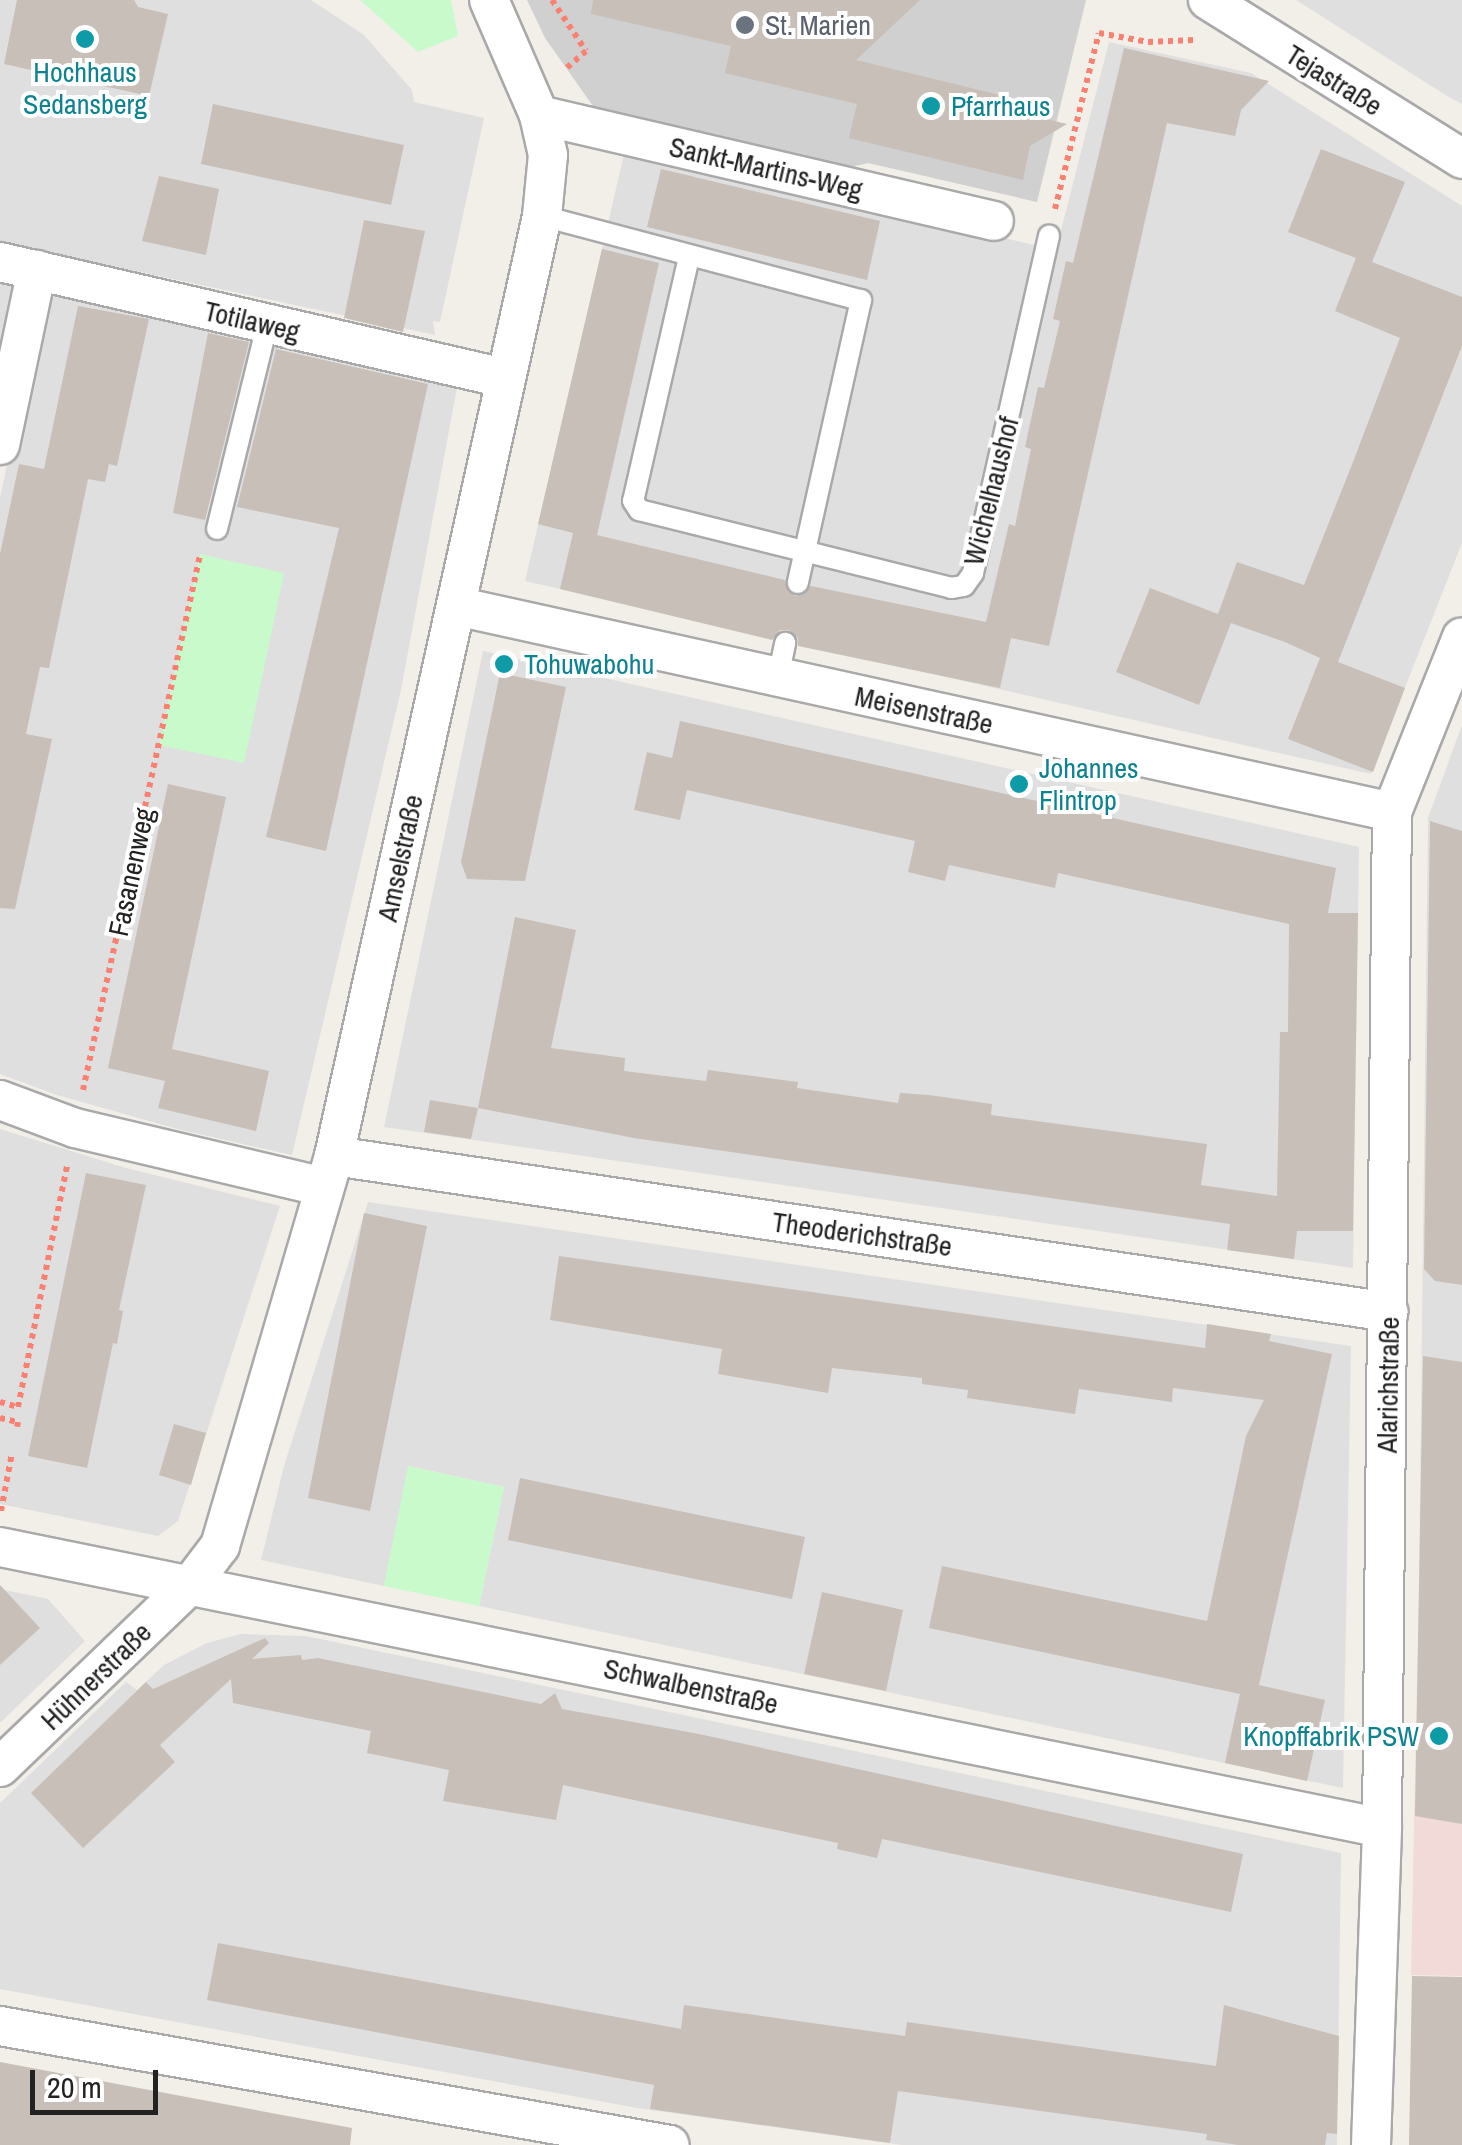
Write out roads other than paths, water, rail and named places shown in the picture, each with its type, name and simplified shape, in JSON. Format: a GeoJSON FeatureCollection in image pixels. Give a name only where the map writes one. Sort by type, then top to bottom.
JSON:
{"type":"FeatureCollection","features":[{"type":"Feature","properties":{"kind":"street"},"geometry":{"type":"LineString","coordinates":[[490,0],[535,107]]}},
{"type":"Feature","properties":{"kind":"street","name":"Tejastraße"},"geometry":{"type":"LineString","coordinates":[[1208,0],[1462,159]]}},
{"type":"Feature","properties":{"kind":"street","name":"Amselstraße"},"geometry":{"type":"LineString","coordinates":[[192,1584],[220,1546],[329,1172],[542,216],[548,155],[535,107]]}},
{"type":"Feature","properties":{"kind":"street","name":"Sankt-Martins-Weg"},"geometry":{"type":"LineString","coordinates":[[535,107],[994,221]]}},
{"type":"Feature","properties":{"kind":"street","name":"Totilaweg"},"geometry":{"type":"LineString","coordinates":[[0,262],[504,378]]}},
{"type":"Feature","properties":{"kind":"street"},"geometry":{"type":"LineString","coordinates":[[0,445],[38,270]]}},
{"type":"Feature","properties":{"kind":"street","name":"Meisenstraße"},"geometry":{"type":"LineString","coordinates":[[456,606],[781,660],[1392,812]]}},
{"type":"Feature","properties":{"kind":"street","name":"Alarichstraße"},"geometry":{"type":"LineString","coordinates":[[1372,2145],[1382,1828],[1392,812],[1462,638]]}},
{"type":"Feature","properties":{"kind":"street","name":"Theoderichstraße"},"geometry":{"type":"LineString","coordinates":[[0,1100],[75,1128],[329,1172],[1389,1312]]}},
{"type":"Feature","properties":{"kind":"street","name":"Schwalbenstraße"},"geometry":{"type":"LineString","coordinates":[[0,1547],[1382,1828]]}},
{"type":"Feature","properties":{"kind":"street","name":"Hühnerstraße"},"geometry":{"type":"LineString","coordinates":[[0,1767],[192,1584]]}},
{"type":"Feature","properties":{"kind":"street"},"geometry":{"type":"LineString","coordinates":[[0,2026],[670,2145]]}},
{"type":"Feature","properties":{"kind":"lane"},"geometry":{"type":"LineString","coordinates":[[542,216],[861,300],[798,583]]}},
{"type":"Feature","properties":{"kind":"lane","name":"Wichelhaushof"},"geometry":{"type":"LineString","coordinates":[[689,257],[632,501],[639,510],[806,548],[951,588],[964,586],[973,573],[1049,235]]}},
{"type":"Feature","properties":{"kind":"lane"},"geometry":{"type":"LineString","coordinates":[[217,529],[267,326]]}},
{"type":"Feature","properties":{"kind":"place","name":"St. Marien"},"geometry":{"type":"Point","coordinates":[745,25]}},
{"type":"Feature","properties":{"kind":"place","name":"Hochhaus Sedansberg"},"geometry":{"type":"Point","coordinates":[85,39]}},
{"type":"Feature","properties":{"kind":"place","name":"Pfarrhaus"},"geometry":{"type":"Point","coordinates":[931,106]}},
{"type":"Feature","properties":{"kind":"place","name":"Tohuwabohu"},"geometry":{"type":"Point","coordinates":[504,664]}},
{"type":"Feature","properties":{"kind":"place","name":"Johannes Flintrop"},"geometry":{"type":"Point","coordinates":[1019,784]}},
{"type":"Feature","properties":{"kind":"place","name":"Knopffabrik PSW"},"geometry":{"type":"Point","coordinates":[1439,1736]}}]}
